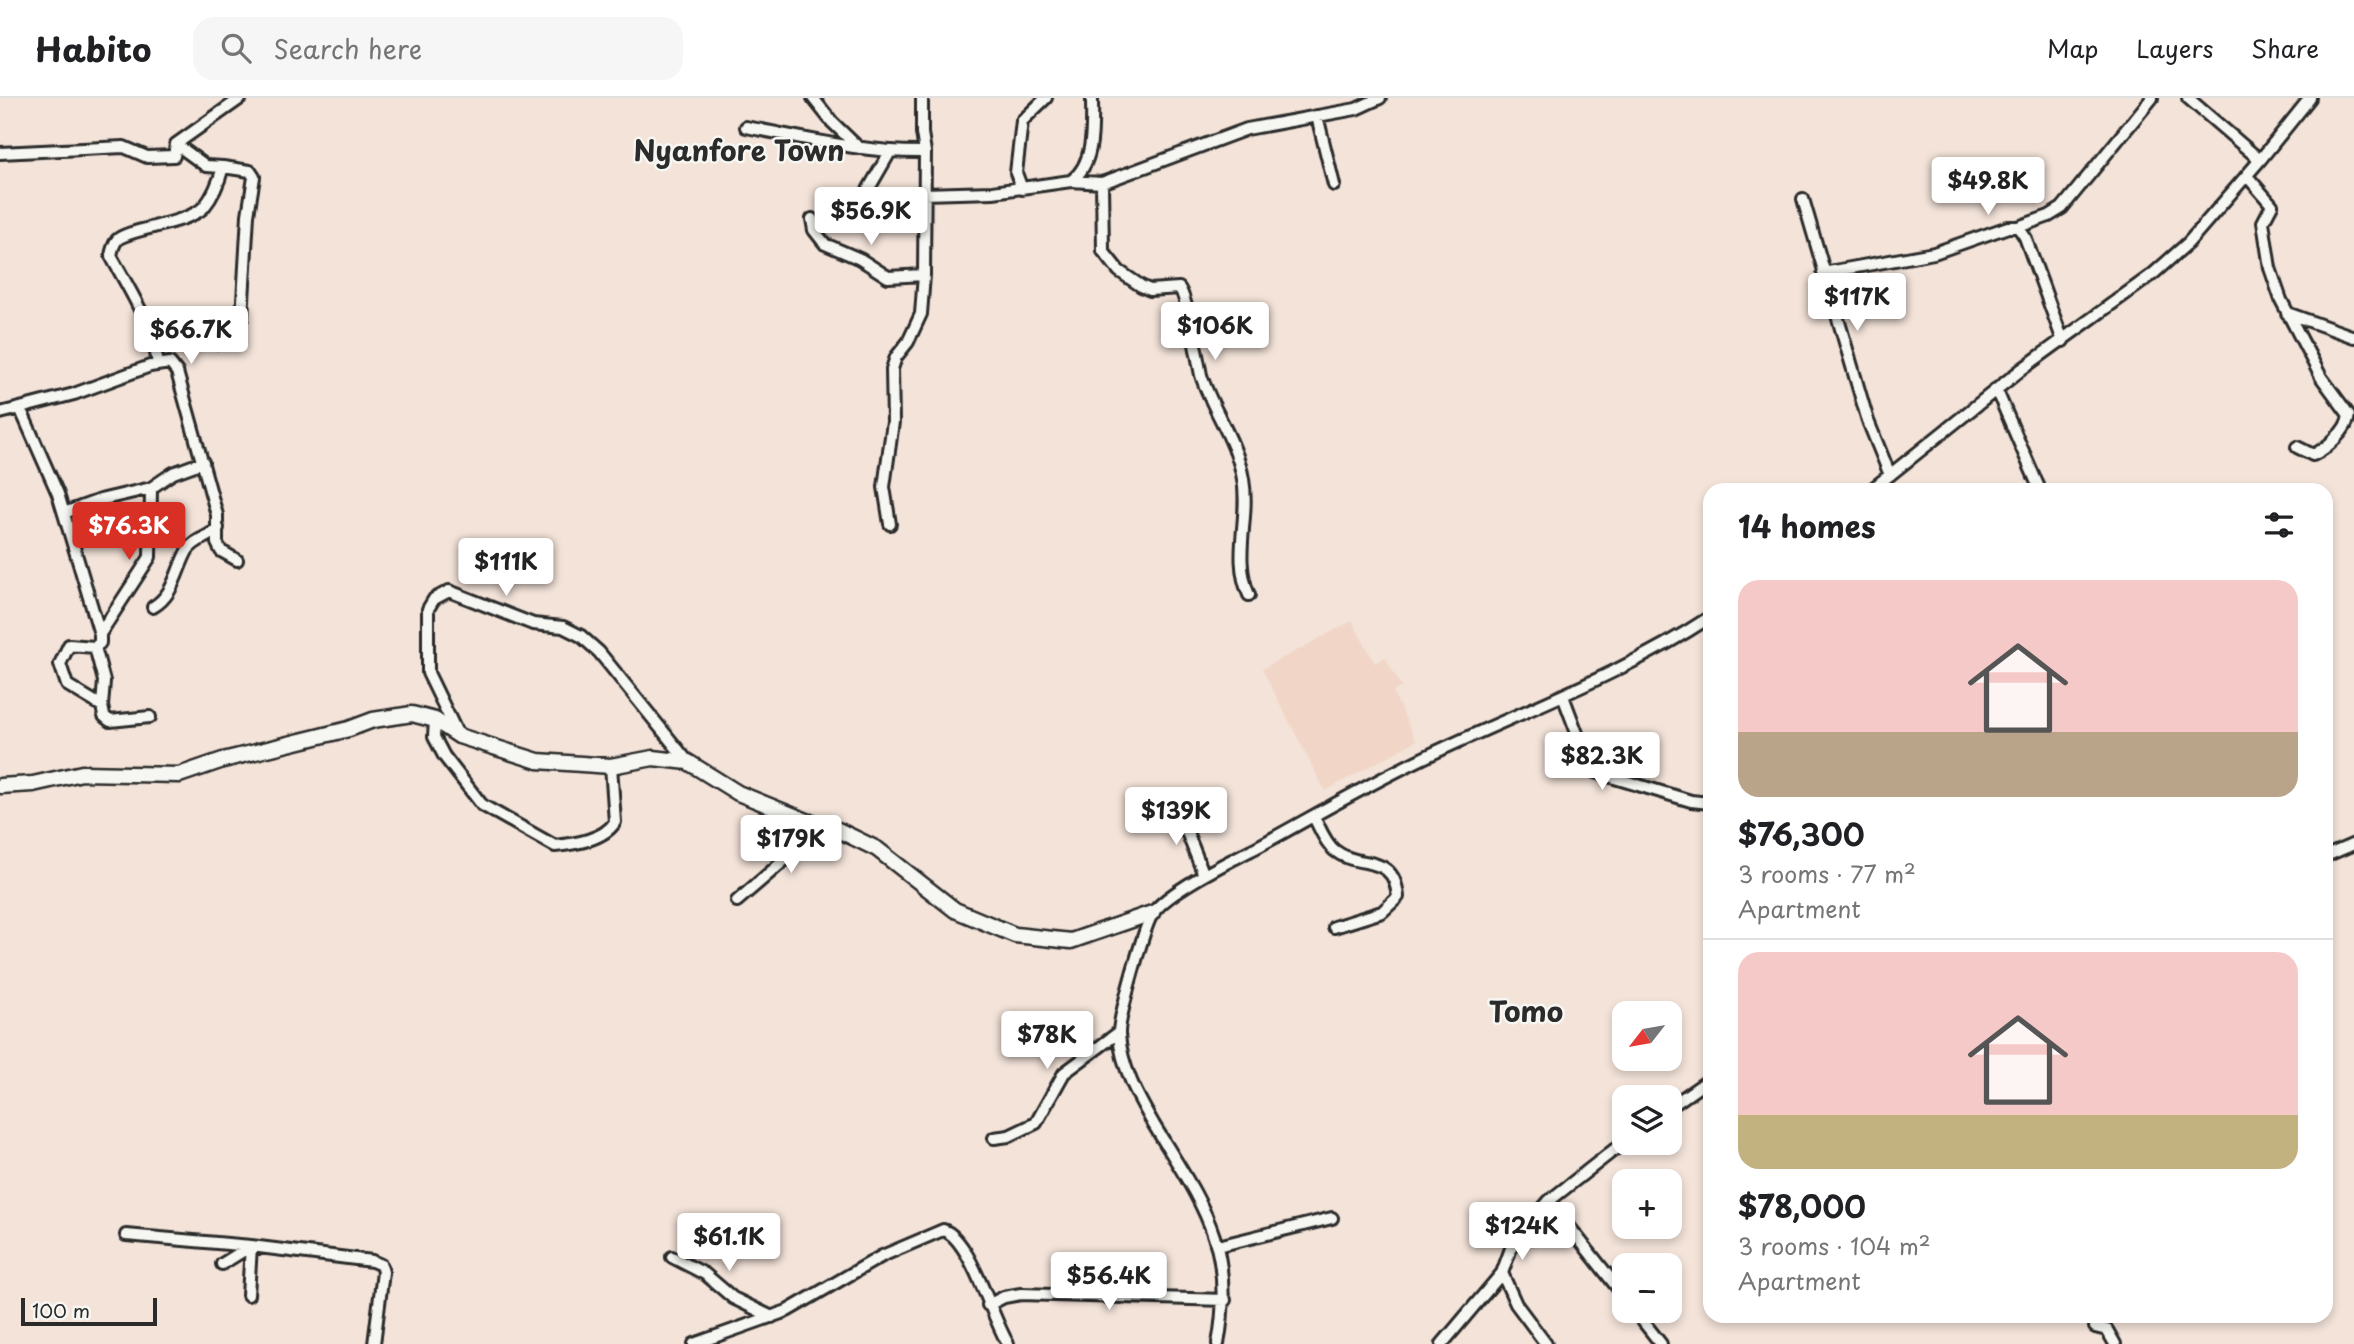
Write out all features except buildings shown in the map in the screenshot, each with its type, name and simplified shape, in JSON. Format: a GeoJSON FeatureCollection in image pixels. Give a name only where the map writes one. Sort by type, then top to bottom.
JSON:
{"type":"FeatureCollection","features":[{"type":"Feature","properties":{"kind":"street"},"geometry":{"type":"LineString","coordinates":[[0,153],[124,147],[147,157],[159,159],[174,156],[176,145],[241,98]]}},
{"type":"Feature","properties":{"kind":"street"},"geometry":{"type":"LineString","coordinates":[[813,98],[832,122],[859,148]]}},
{"type":"Feature","properties":{"kind":"street"},"geometry":{"type":"LineString","coordinates":[[890,524],[884,487],[893,422],[892,369],[921,314],[925,275],[922,98]]}},
{"type":"Feature","properties":{"kind":"street"},"geometry":{"type":"LineString","coordinates":[[1022,189],[1016,173],[1021,121],[1046,98]]}},
{"type":"Feature","properties":{"kind":"street"},"geometry":{"type":"LineString","coordinates":[[1072,181],[1077,177],[1088,155],[1092,131],[1092,98]]}},
{"type":"Feature","properties":{"kind":"street"},"geometry":{"type":"LineString","coordinates":[[924,194],[1022,189],[1072,181],[1102,183],[1247,130],[1356,109],[1380,98]]}},
{"type":"Feature","properties":{"kind":"street"},"geometry":{"type":"LineString","coordinates":[[1823,274],[1934,253],[2049,216],[2062,208],[2152,98]]}},
{"type":"Feature","properties":{"kind":"street"},"geometry":{"type":"LineString","coordinates":[[2188,98],[2260,160]]}},
{"type":"Feature","properties":{"kind":"street"},"geometry":{"type":"LineString","coordinates":[[1880,483],[1996,389],[2123,299],[2179,251],[2247,176],[2310,98]]}},
{"type":"Feature","properties":{"kind":"street"},"geometry":{"type":"LineString","coordinates":[[1317,116],[1334,185]]}},
{"type":"Feature","properties":{"kind":"street"},"geometry":{"type":"LineString","coordinates":[[746,127],[859,148],[890,152],[925,152]]}},
{"type":"Feature","properties":{"kind":"street"},"geometry":{"type":"LineString","coordinates":[[176,145],[206,166],[250,171],[254,177],[248,215],[242,318],[239,326],[218,343]]}},
{"type":"Feature","properties":{"kind":"street"},"geometry":{"type":"LineString","coordinates":[[861,202],[890,152]]}},
{"type":"Feature","properties":{"kind":"street"},"geometry":{"type":"LineString","coordinates":[[158,364],[152,338],[111,256],[113,247],[123,236],[153,229],[202,209],[219,184],[223,167]]}},
{"type":"Feature","properties":{"kind":"street"},"geometry":{"type":"LineString","coordinates":[[2247,176],[2272,205],[2263,222],[2266,247],[2270,268],[2287,313],[2321,377],[2349,415],[2348,422],[2321,451],[2313,455],[2297,447]]}},
{"type":"Feature","properties":{"kind":"street"},"geometry":{"type":"LineString","coordinates":[[1102,183],[1103,251],[1119,271],[1141,286],[1150,290],[1179,288],[1185,296],[1185,312],[1202,376],[1225,424],[1243,477],[1241,568],[1249,595]]}},
{"type":"Feature","properties":{"kind":"street"},"geometry":{"type":"LineString","coordinates":[[1803,200],[1868,421],[1890,475]]}},
{"type":"Feature","properties":{"kind":"street"},"geometry":{"type":"LineString","coordinates":[[812,219],[814,230],[825,244],[860,259],[888,278],[925,275]]}},
{"type":"Feature","properties":{"kind":"street"},"geometry":{"type":"LineString","coordinates":[[2018,227],[2025,237],[2063,341]]}},
{"type":"Feature","properties":{"kind":"street"},"geometry":{"type":"LineString","coordinates":[[2287,313],[2354,337]]}},
{"type":"Feature","properties":{"kind":"street"},"geometry":{"type":"LineString","coordinates":[[0,413],[74,394],[158,364],[170,363],[177,372],[203,462],[218,528],[217,543],[221,551],[237,560]]}},
{"type":"Feature","properties":{"kind":"street"},"geometry":{"type":"LineString","coordinates":[[1996,389],[2037,483]]}},
{"type":"Feature","properties":{"kind":"street"},"geometry":{"type":"LineString","coordinates":[[20,408],[64,513],[100,634],[100,643],[95,647],[69,645],[60,664],[67,685],[102,706]]}},
{"type":"Feature","properties":{"kind":"street"},"geometry":{"type":"LineString","coordinates":[[64,513],[100,500],[150,488],[173,473],[203,462]]}},
{"type":"Feature","properties":{"kind":"street"},"geometry":{"type":"LineString","coordinates":[[100,634],[150,557],[150,488]]}},
{"type":"Feature","properties":{"kind":"street"},"geometry":{"type":"LineString","coordinates":[[153,607],[166,600],[188,550],[201,537],[218,528]]}},
{"type":"Feature","properties":{"kind":"street"},"geometry":{"type":"LineString","coordinates":[[459,736],[428,673],[428,609],[434,598],[449,591],[533,624],[563,626],[581,636],[599,652],[688,762],[738,793],[807,821],[838,830],[877,849],[955,910],[1015,935],[1071,942],[1152,913],[1205,875],[1418,761],[1563,696],[1658,648],[1703,621]]}},
{"type":"Feature","properties":{"kind":"street"},"geometry":{"type":"LineString","coordinates":[[95,647],[104,681],[104,716],[110,721],[150,717]]}},
{"type":"Feature","properties":{"kind":"street"},"geometry":{"type":"LineString","coordinates":[[1563,696],[1589,765],[1595,772],[1703,802]]}},
{"type":"Feature","properties":{"kind":"street"},"geometry":{"type":"LineString","coordinates":[[0,786],[33,784],[82,773],[179,775],[223,760],[349,729],[373,720],[412,714],[435,720],[459,736],[538,761],[611,766],[653,758],[688,762]]}},
{"type":"Feature","properties":{"kind":"street"},"geometry":{"type":"LineString","coordinates":[[435,720],[435,737],[444,756],[482,806],[555,846],[578,842],[611,829],[615,822],[611,766]]}},
{"type":"Feature","properties":{"kind":"street"},"geometry":{"type":"LineString","coordinates":[[1177,807],[1205,875]]}},
{"type":"Feature","properties":{"kind":"street"},"geometry":{"type":"LineString","coordinates":[[1314,817],[1326,842],[1335,850],[1346,857],[1373,862],[1391,873],[1397,884],[1398,897],[1382,912],[1334,928]]}},
{"type":"Feature","properties":{"kind":"street"},"geometry":{"type":"LineString","coordinates":[[737,901],[787,858],[807,821]]}},
{"type":"Feature","properties":{"kind":"street"},"geometry":{"type":"LineString","coordinates":[[2333,853],[2354,844]]}},
{"type":"Feature","properties":{"kind":"street"},"geometry":{"type":"LineString","coordinates":[[1152,913],[1122,1007],[1118,1032],[1130,1080],[1210,1221],[1218,1246],[1225,1300],[1218,1344]]}},
{"type":"Feature","properties":{"kind":"street"},"geometry":{"type":"LineString","coordinates":[[994,1138],[1009,1136],[1036,1123],[1064,1073],[1118,1032]]}},
{"type":"Feature","properties":{"kind":"street"},"geometry":{"type":"LineString","coordinates":[[1682,1099],[1703,1084]]}},
{"type":"Feature","properties":{"kind":"street"},"geometry":{"type":"LineString","coordinates":[[1442,1344],[1502,1273],[1513,1243],[1549,1201],[1612,1151]]}},
{"type":"Feature","properties":{"kind":"street"},"geometry":{"type":"LineString","coordinates":[[1549,1201],[1612,1281]]}},
{"type":"Feature","properties":{"kind":"street"},"geometry":{"type":"LineString","coordinates":[[1218,1246],[1332,1218]]}},
{"type":"Feature","properties":{"kind":"street"},"geometry":{"type":"LineString","coordinates":[[694,1344],[787,1311],[883,1256],[943,1230],[951,1232],[966,1250],[988,1305],[1008,1344]]}},
{"type":"Feature","properties":{"kind":"street"},"geometry":{"type":"LineString","coordinates":[[126,1235],[251,1246],[372,1261],[381,1265],[383,1272],[373,1344]]}},
{"type":"Feature","properties":{"kind":"street"},"geometry":{"type":"LineString","coordinates":[[222,1264],[251,1246]]}},
{"type":"Feature","properties":{"kind":"street"},"geometry":{"type":"LineString","coordinates":[[248,1295],[251,1246]]}},
{"type":"Feature","properties":{"kind":"street"},"geometry":{"type":"LineString","coordinates":[[672,1257],[705,1274],[733,1298],[772,1317]]}},
{"type":"Feature","properties":{"kind":"street"},"geometry":{"type":"LineString","coordinates":[[1502,1273],[1504,1284],[1516,1304],[1546,1344]]}},
{"type":"Feature","properties":{"kind":"street"},"geometry":{"type":"LineString","coordinates":[[988,1305],[1004,1297],[1021,1294],[1225,1300]]}},
{"type":"Feature","properties":{"kind":"street"},"geometry":{"type":"LineString","coordinates":[[1644,1323],[1661,1344]]}},
{"type":"Feature","properties":{"kind":"street"},"geometry":{"type":"LineString","coordinates":[[2095,1327],[2106,1329],[2115,1344]]}},
{"type":"Feature","properties":{"kind":"shaded area"},"geometry":{"type":"Polygon","coordinates":[[[1352,621],[1375,663],[1385,657],[1402,687],[1393,692],[1416,741],[1325,791],[1262,669],[1352,621]]]}},
{"type":"Feature","properties":{"kind":"district","name":"Nyanfore Town"},"geometry":{"type":"Point","coordinates":[739,151]}},
{"type":"Feature","properties":{"kind":"district","name":"Tomo"},"geometry":{"type":"Point","coordinates":[1526,1012]}}]}
